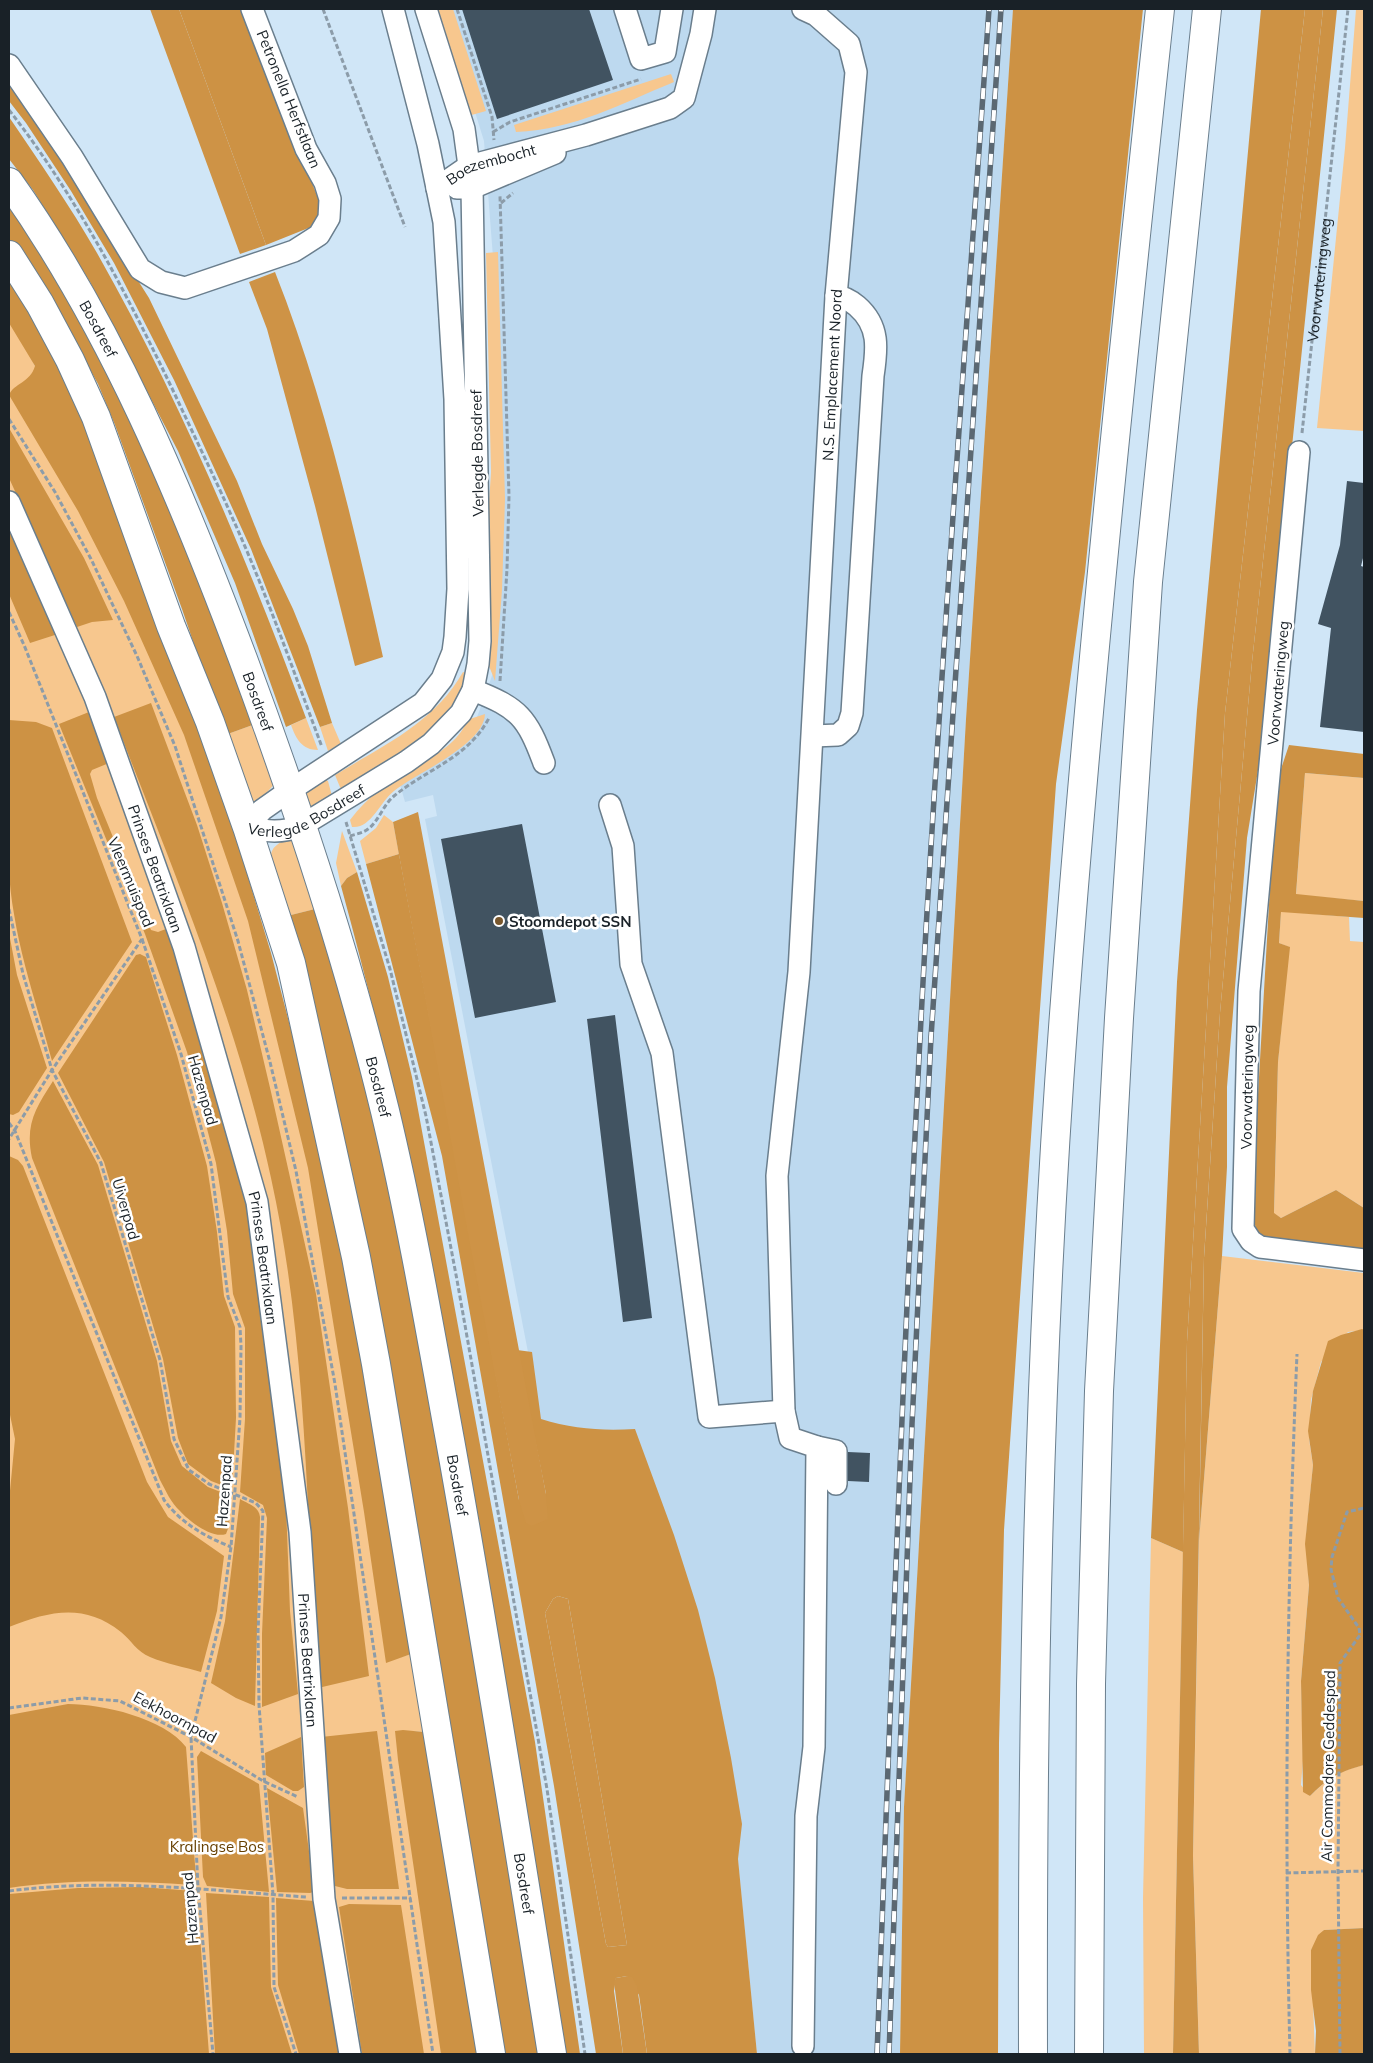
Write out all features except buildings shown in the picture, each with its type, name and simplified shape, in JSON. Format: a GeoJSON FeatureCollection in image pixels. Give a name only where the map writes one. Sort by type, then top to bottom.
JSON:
{"type":"FeatureCollection","features":[{"type":"Feature","properties":{"kind":"highway"},"geometry":{"type":"LineString","coordinates":[[1033,2054],[1032,1843],[1037,1588],[1046,1333],[1063,1027],[1106,516],[1160,9]]}},
{"type":"Feature","properties":{"kind":"highway"},"geometry":{"type":"LineString","coordinates":[[1089,2054],[1089,1826],[1099,1391],[1118,1037],[1148,582],[1207,9]]}},
{"type":"Feature","properties":{"kind":"highway","name":"Bosdreef"},"geometry":{"type":"LineString","coordinates":[[9,182],[58,257],[137,405],[202,549],[290,791],[351,982],[384,1108],[416,1250],[504,1753],[552,2054]]}},
{"type":"Feature","properties":{"kind":"highway"},"geometry":{"type":"LineString","coordinates":[[9,255],[40,304],[70,360],[96,417],[171,626],[210,722],[247,827],[291,963],[356,1257],[376,1364],[490,2054]]}},
{"type":"Feature","properties":{"kind":"street","name":"Petronella Herfstlaan"},"geometry":{"type":"LineString","coordinates":[[9,65],[72,157],[140,269],[161,282],[185,288],[294,251],[319,236],[329,218],[330,200],[325,183],[306,149],[252,9]]}},
{"type":"Feature","properties":{"kind":"street","name":"Verlegde Bosdreef"},"geometry":{"type":"LineString","coordinates":[[247,827],[262,810],[402,719],[423,703],[442,679],[452,652],[458,590],[455,399],[444,222],[393,9]]}},
{"type":"Feature","properties":{"kind":"street","name":"Verlegde Bosdreef"},"geometry":{"type":"LineString","coordinates":[[247,827],[278,832],[288,831],[301,826],[406,762],[431,744],[461,713],[473,690],[480,641],[472,188],[464,130],[426,9]]}},
{"type":"Feature","properties":{"kind":"street"},"geometry":{"type":"LineString","coordinates":[[625,9],[641,59],[665,52],[672,9]]}},
{"type":"Feature","properties":{"kind":"street","name":"Boezembocht"},"geometry":{"type":"LineString","coordinates":[[437,188],[469,166],[586,135],[670,108],[684,98],[701,34],[705,9]]}},
{"type":"Feature","properties":{"kind":"street","name":"N.S. Emplacement Noord"},"geometry":{"type":"LineString","coordinates":[[802,9],[816,15],[849,44],[856,72],[836,296],[799,972],[777,1176],[784,1411],[790,1438],[817,1448]]}},
{"type":"Feature","properties":{"kind":"street","name":"Boezembocht"},"geometry":{"type":"LineString","coordinates":[[437,188],[472,188],[547,157],[586,135]]}},
{"type":"Feature","properties":{"kind":"street"},"geometry":{"type":"LineString","coordinates":[[813,736],[838,735],[848,726],[852,713],[873,376],[877,346],[874,330],[865,313],[846,298],[836,296]]}},
{"type":"Feature","properties":{"kind":"street","name":"Voorwateringweg"},"geometry":{"type":"LineString","coordinates":[[1299,452],[1249,991],[1243,1229],[1251,1240],[1260,1247],[1364,1260]]}},
{"type":"Feature","properties":{"kind":"street","name":"Prinses Beatrixlaan"},"geometry":{"type":"LineString","coordinates":[[9,502],[95,697],[181,938],[257,1202],[300,1532],[324,1898],[350,2054]]}},
{"type":"Feature","properties":{"kind":"street"},"geometry":{"type":"LineString","coordinates":[[473,690],[497,699],[518,712],[533,734],[544,764]]}},
{"type":"Feature","properties":{"kind":"street"},"geometry":{"type":"LineString","coordinates":[[610,805],[623,846],[631,964],[662,1052],[709,1417],[784,1411]]}},
{"type":"Feature","properties":{"kind":"street"},"geometry":{"type":"LineString","coordinates":[[803,2046],[806,1816],[814,1738],[817,1448],[836,1451],[836,1484]]}},
{"type":"Feature","properties":{"kind":"path"},"geometry":{"type":"LineString","coordinates":[[323,9],[406,226]]}},
{"type":"Feature","properties":{"kind":"path","name":"Boezembocht"},"geometry":{"type":"LineString","coordinates":[[458,9],[492,117],[493,132],[510,122],[649,76]]}},
{"type":"Feature","properties":{"kind":"path","name":"Voorwateringweg"},"geometry":{"type":"LineString","coordinates":[[1299,452],[1348,9]]}},
{"type":"Feature","properties":{"kind":"path","name":"Vleermuispad"},"geometry":{"type":"LineString","coordinates":[[9,612],[24,644],[142,939],[52,1070],[9,1139]]}},
{"type":"Feature","properties":{"kind":"path","name":"Uiverpad"},"geometry":{"type":"LineString","coordinates":[[9,909],[23,974],[52,1070],[101,1163],[160,1360],[174,1439],[185,1465],[209,1484],[256,1503],[263,1511],[258,1632],[263,1781]]}},
{"type":"Feature","properties":{"kind":"path","name":"Hazenpad"},"geometry":{"type":"LineString","coordinates":[[142,939],[181,1054],[211,1164],[222,1232],[228,1297],[240,1328],[240,1418],[236,1494],[230,1547],[221,1617],[191,1737],[198,1888],[213,2054]]}},
{"type":"Feature","properties":{"kind":"path"},"geometry":{"type":"LineString","coordinates":[[9,1122],[164,1500],[176,1516],[194,1529],[230,1547]]}},
{"type":"Feature","properties":{"kind":"path"},"geometry":{"type":"LineString","coordinates":[[1290,2054],[1286,1873],[1291,1499],[1297,1354]]}},
{"type":"Feature","properties":{"kind":"path","name":"Air Commodore Geddespad"},"geometry":{"type":"LineString","coordinates":[[1340,2054],[1338,1871],[1340,1663],[1360,1635],[1359,1628],[1338,1598],[1333,1582],[1332,1557],[1347,1512],[1364,1508]]}},
{"type":"Feature","properties":{"kind":"path","name":"Eekhoornpad"},"geometry":{"type":"LineString","coordinates":[[9,1708],[82,1698],[120,1701],[191,1737],[263,1781],[318,1806]]}},
{"type":"Feature","properties":{"kind":"path"},"geometry":{"type":"LineString","coordinates":[[263,1781],[273,1895],[274,1987],[296,2054]]}},
{"type":"Feature","properties":{"kind":"path"},"geometry":{"type":"LineString","coordinates":[[1286,1873],[1364,1871]]}},
{"type":"Feature","properties":{"kind":"path"},"geometry":{"type":"LineString","coordinates":[[9,1891],[78,1884],[142,1884],[324,1898],[412,1898]]}},
{"type":"Feature","properties":{"kind":"shaded area"},"geometry":{"type":"Polygon","coordinates":[[[150,9],[179,9],[266,245],[240,254],[150,9]]]}},
{"type":"Feature","properties":{"kind":"shaded area"},"geometry":{"type":"Polygon","coordinates":[[[443,9],[1013,9],[966,719],[904,1807],[900,2054],[757,2054],[733,1809],[544,1435],[425,819],[437,816],[433,795],[405,802],[399,781],[452,749],[476,720],[493,673],[494,270],[484,141],[443,9]]]}},
{"type":"Feature","properties":{"kind":"shaded area"},"geometry":{"type":"Polygon","coordinates":[[[1305,9],[1323,9],[1252,662],[1220,1013],[1204,1257],[1193,1856],[1199,2054],[1173,2054],[1187,1342],[1225,713],[1305,9]]]}},
{"type":"Feature","properties":{"kind":"shaded area"},"geometry":{"type":"Polygon","coordinates":[[[275,272],[293,319],[323,414],[361,559],[383,657],[355,666],[315,506],[267,329],[249,282],[275,272]]]}},
{"type":"Feature","properties":{"kind":"shaded area"},"geometry":{"type":"Polygon","coordinates":[[[418,812],[546,1494],[548,1519],[532,1526],[526,1523],[519,1500],[393,822],[418,812]]]}},
{"type":"Feature","properties":{"kind":"shaded area"},"geometry":{"type":"Polygon","coordinates":[[[558,1596],[568,1599],[627,1945],[608,1947],[606,1944],[545,1613],[553,1599],[558,1596]]]}},
{"type":"Feature","properties":{"kind":"shaded area"},"geometry":{"type":"Polygon","coordinates":[[[632,1977],[637,1986],[647,2054],[623,2054],[614,1982],[616,1978],[632,1977]]]}},
{"type":"Feature","properties":{"kind":"green space"},"geometry":{"type":"Polygon","coordinates":[[[179,9],[244,9],[323,211],[321,223],[266,245],[179,9]]]}},
{"type":"Feature","properties":{"kind":"green space"},"geometry":{"type":"Polygon","coordinates":[[[431,9],[453,9],[486,111],[468,116],[431,9]]]}},
{"type":"Feature","properties":{"kind":"green space"},"geometry":{"type":"Polygon","coordinates":[[[1013,9],[1143,9],[1085,572],[1056,784],[1035,1079],[1004,1530],[999,1743],[998,2054],[900,2054],[904,1807],[966,719],[1013,9]]]}},
{"type":"Feature","properties":{"kind":"green space"},"geometry":{"type":"Polygon","coordinates":[[[1261,9],[1305,9],[1225,713],[1187,1342],[1183,1552],[1151,1538],[1177,982],[1197,710],[1261,9]]]}},
{"type":"Feature","properties":{"kind":"green space"},"geometry":{"type":"Polygon","coordinates":[[[1323,9],[1337,9],[1260,758],[1247,838],[1227,1087],[1227,1167],[1222,1256],[1199,1541],[1204,1258],[1220,1013],[1252,662],[1323,9]]]}},
{"type":"Feature","properties":{"kind":"green space"},"geometry":{"type":"Polygon","coordinates":[[[1356,9],[1364,9],[1364,431],[1317,428],[1345,148],[1356,9]]]}},
{"type":"Feature","properties":{"kind":"green space"},"geometry":{"type":"Polygon","coordinates":[[[671,74],[674,82],[616,107],[558,126],[516,132],[514,125],[671,74]]]}},
{"type":"Feature","properties":{"kind":"green space"},"geometry":{"type":"Polygon","coordinates":[[[9,77],[149,298],[237,481],[262,544],[293,609],[308,646],[332,723],[320,727],[251,549],[174,380],[114,263],[71,191],[26,123],[9,101],[9,77]]]}},
{"type":"Feature","properties":{"kind":"green space"},"geometry":{"type":"Polygon","coordinates":[[[9,117],[87,235],[157,366],[211,481],[236,540],[306,718],[286,727],[235,583],[178,451],[90,282],[33,190],[9,159],[9,117]]]}},
{"type":"Feature","properties":{"kind":"green space"},"geometry":{"type":"Polygon","coordinates":[[[9,199],[106,357],[261,722],[225,735],[182,609],[115,425],[98,384],[60,315],[9,239],[9,199]]]}},
{"type":"Feature","properties":{"kind":"green space"},"geometry":{"type":"Polygon","coordinates":[[[498,252],[505,499],[502,590],[495,681],[489,666],[491,645],[488,519],[491,472],[486,253],[498,252]]]}},
{"type":"Feature","properties":{"kind":"green space"},"geometry":{"type":"Polygon","coordinates":[[[9,280],[53,351],[76,399],[217,774],[271,953],[315,1122],[371,1397],[411,1654],[386,1663],[364,1512],[308,1168],[248,921],[184,735],[124,601],[78,511],[9,395],[14,388],[30,376],[35,366],[9,323],[9,280]]]}},
{"type":"Feature","properties":{"kind":"green space","name":"Kralingse Bos"},"geometry":{"type":"Polygon","coordinates":[[[9,313],[35,366],[201,752],[301,1101],[398,1658],[411,1654],[424,1732],[409,1731],[457,2054],[9,2054],[9,313]]]}},
{"type":"Feature","properties":{"kind":"green space"},"geometry":{"type":"Polygon","coordinates":[[[9,428],[84,558],[113,620],[92,622],[77,627],[9,478],[9,428]]]}},
{"type":"Feature","properties":{"kind":"green space"},"geometry":{"type":"Polygon","coordinates":[[[9,523],[58,634],[30,643],[9,594],[9,523]]]}},
{"type":"Feature","properties":{"kind":"green space"},"geometry":{"type":"Polygon","coordinates":[[[463,672],[470,674],[466,686],[440,728],[342,792],[335,775],[389,743],[423,719],[451,690],[463,672]]]}},
{"type":"Feature","properties":{"kind":"green space"},"geometry":{"type":"Polygon","coordinates":[[[151,703],[197,825],[247,990],[316,1294],[348,1508],[369,1676],[318,1688],[299,1368],[283,1241],[257,1119],[222,1002],[114,717],[151,703]]]}},
{"type":"Feature","properties":{"kind":"green space"},"geometry":{"type":"Polygon","coordinates":[[[89,712],[109,763],[92,770],[90,774],[97,798],[151,930],[158,932],[171,927],[233,1102],[282,1400],[290,1611],[298,1694],[262,1707],[262,1634],[267,1518],[263,1505],[240,1492],[245,1419],[245,1328],[233,1294],[227,1231],[216,1163],[187,1052],[145,934],[59,724],[89,712]]]}},
{"type":"Feature","properties":{"kind":"green space"},"geometry":{"type":"Polygon","coordinates":[[[485,714],[482,725],[462,747],[394,791],[365,824],[352,827],[350,820],[376,792],[442,751],[462,731],[467,720],[485,714]]]}},
{"type":"Feature","properties":{"kind":"green space"},"geometry":{"type":"Polygon","coordinates":[[[306,718],[318,750],[312,750],[300,743],[291,725],[306,718]]]}},
{"type":"Feature","properties":{"kind":"green space"},"geometry":{"type":"Polygon","coordinates":[[[9,720],[36,722],[52,728],[132,942],[52,1061],[21,951],[14,914],[9,866],[7,817],[9,720]]]}},
{"type":"Feature","properties":{"kind":"green space"},"geometry":{"type":"Polygon","coordinates":[[[261,722],[278,780],[262,798],[252,803],[225,735],[261,722]]]}},
{"type":"Feature","properties":{"kind":"green space"},"geometry":{"type":"Polygon","coordinates":[[[332,723],[341,744],[328,751],[320,727],[332,723]]]}},
{"type":"Feature","properties":{"kind":"green space"},"geometry":{"type":"Polygon","coordinates":[[[1289,745],[1364,754],[1364,778],[1305,773],[1296,894],[1364,901],[1364,918],[1281,912],[1279,943],[1290,947],[1278,1062],[1274,1213],[1281,1218],[1336,1190],[1364,1208],[1364,1253],[1260,1240],[1254,1222],[1252,1198],[1276,784],[1289,745]]]}},
{"type":"Feature","properties":{"kind":"green space"},"geometry":{"type":"Polygon","coordinates":[[[1305,773],[1364,778],[1364,901],[1296,895],[1305,773]]]}},
{"type":"Feature","properties":{"kind":"green space"},"geometry":{"type":"Polygon","coordinates":[[[326,780],[328,781],[332,796],[309,812],[302,795],[326,780]]]}},
{"type":"Feature","properties":{"kind":"green space"},"geometry":{"type":"Polygon","coordinates":[[[384,815],[393,822],[399,854],[366,864],[360,841],[376,828],[384,815]]]}},
{"type":"Feature","properties":{"kind":"green space"},"geometry":{"type":"Polygon","coordinates":[[[342,831],[357,872],[347,878],[341,886],[336,863],[342,831]]]}},
{"type":"Feature","properties":{"kind":"green space"},"geometry":{"type":"Polygon","coordinates":[[[298,833],[323,907],[283,917],[272,873],[272,851],[276,845],[298,833]]]}},
{"type":"Feature","properties":{"kind":"green space"},"geometry":{"type":"Polygon","coordinates":[[[399,854],[519,1500],[545,1498],[546,1494],[517,1350],[532,1352],[541,1419],[588,1428],[611,1430],[635,1429],[674,1535],[698,1610],[715,1678],[742,1824],[738,1859],[757,2054],[647,2054],[639,1995],[627,1976],[616,1978],[614,1991],[623,2054],[596,2054],[554,1786],[442,1156],[366,864],[399,854]],[[558,1596],[553,1599],[545,1613],[606,1944],[608,1947],[627,1945],[568,1599],[558,1596]]]}},
{"type":"Feature","properties":{"kind":"green space"},"geometry":{"type":"Polygon","coordinates":[[[357,872],[388,977],[412,1077],[535,1742],[580,2054],[566,2054],[504,1674],[437,1298],[383,1050],[341,886],[347,878],[357,872]]]}},
{"type":"Feature","properties":{"kind":"green space"},"geometry":{"type":"Polygon","coordinates":[[[323,907],[358,1036],[415,1310],[544,2054],[500,2054],[283,917],[323,907]]]}},
{"type":"Feature","properties":{"kind":"green space"},"geometry":{"type":"Polygon","coordinates":[[[1281,911],[1349,917],[1350,941],[1364,942],[1364,1208],[1336,1190],[1281,1218],[1274,1214],[1278,1062],[1289,947],[1279,943],[1281,911]]]}},
{"type":"Feature","properties":{"kind":"green space"},"geometry":{"type":"Polygon","coordinates":[[[9,933],[17,975],[47,1068],[19,1112],[13,1115],[9,1114],[9,933]]]}},
{"type":"Feature","properties":{"kind":"green space"},"geometry":{"type":"Polygon","coordinates":[[[140,954],[146,957],[177,1055],[207,1166],[224,1296],[235,1327],[236,1418],[232,1489],[211,1481],[188,1464],[178,1438],[163,1359],[104,1162],[58,1073],[136,955],[140,954]]]}},
{"type":"Feature","properties":{"kind":"green space"},"geometry":{"type":"Polygon","coordinates":[[[53,1081],[98,1165],[157,1361],[171,1441],[182,1466],[208,1487],[231,1496],[229,1526],[226,1534],[220,1535],[208,1532],[189,1520],[174,1504],[160,1480],[32,1158],[30,1136],[33,1118],[41,1100],[53,1081]]]}},
{"type":"Feature","properties":{"kind":"green space"},"geometry":{"type":"Polygon","coordinates":[[[9,1156],[18,1160],[23,1166],[147,1482],[168,1517],[224,1556],[217,1611],[201,1672],[162,1662],[145,1655],[121,1632],[107,1623],[80,1613],[53,1614],[24,1621],[9,1627],[9,1501],[15,1439],[9,1410],[9,1156]]]}},
{"type":"Feature","properties":{"kind":"green space"},"geometry":{"type":"Polygon","coordinates":[[[1222,1256],[1364,1273],[1364,1330],[1348,1332],[1321,1362],[1311,1400],[1309,1439],[1313,1465],[1306,1537],[1309,1585],[1301,1681],[1303,1760],[1301,1785],[1310,1796],[1335,1776],[1364,1765],[1364,1928],[1324,1930],[1311,1950],[1315,2054],[1199,2054],[1193,1856],[1199,1541],[1222,1256]]]}},
{"type":"Feature","properties":{"kind":"green space"},"geometry":{"type":"Polygon","coordinates":[[[1362,1329],[1364,1330],[1364,1765],[1334,1776],[1310,1796],[1303,1792],[1301,1681],[1309,1585],[1305,1544],[1313,1465],[1308,1431],[1313,1391],[1328,1341],[1362,1329]]]}},
{"type":"Feature","properties":{"kind":"green space"},"geometry":{"type":"Polygon","coordinates":[[[240,1499],[258,1510],[260,1517],[255,1706],[236,1698],[211,1683],[225,1621],[240,1499]]]}},
{"type":"Feature","properties":{"kind":"green space"},"geometry":{"type":"Polygon","coordinates":[[[1151,1538],[1183,1552],[1173,2054],[1144,2054],[1143,1898],[1151,1538]]]}},
{"type":"Feature","properties":{"kind":"green space"},"geometry":{"type":"Polygon","coordinates":[[[68,1704],[98,1707],[132,1715],[163,1728],[186,1747],[196,1878],[193,1885],[101,1882],[55,1883],[9,1888],[9,1715],[68,1704]]]}},
{"type":"Feature","properties":{"kind":"green space"},"geometry":{"type":"Polygon","coordinates":[[[377,1731],[399,1889],[347,1889],[335,1886],[321,1737],[377,1731]]]}},
{"type":"Feature","properties":{"kind":"green space"},"geometry":{"type":"Polygon","coordinates":[[[395,1731],[424,1732],[477,2054],[441,2054],[398,1760],[395,1731]]]}},
{"type":"Feature","properties":{"kind":"green space"},"geometry":{"type":"Polygon","coordinates":[[[301,1737],[304,1787],[298,1791],[293,1791],[266,1775],[265,1753],[301,1737]]]}},
{"type":"Feature","properties":{"kind":"green space"},"geometry":{"type":"Polygon","coordinates":[[[201,1751],[259,1784],[269,1892],[207,1886],[203,1877],[197,1757],[201,1751]]]}},
{"type":"Feature","properties":{"kind":"green space"},"geometry":{"type":"Polygon","coordinates":[[[267,1788],[303,1808],[314,1887],[313,1892],[277,1892],[267,1788]]]}},
{"type":"Feature","properties":{"kind":"green space"},"geometry":{"type":"Polygon","coordinates":[[[141,1887],[194,1891],[197,1897],[209,2054],[9,2054],[9,1894],[78,1888],[141,1887]]]}},
{"type":"Feature","properties":{"kind":"green space"},"geometry":{"type":"Polygon","coordinates":[[[206,1893],[269,1897],[271,1987],[292,2054],[215,2054],[206,1893]]]}},
{"type":"Feature","properties":{"kind":"green space"},"geometry":{"type":"Polygon","coordinates":[[[276,1898],[314,1901],[339,2054],[299,2054],[278,1985],[276,1898]]]}},
{"type":"Feature","properties":{"kind":"green space"},"geometry":{"type":"Polygon","coordinates":[[[349,1904],[401,1905],[424,2054],[362,2054],[339,1907],[349,1904]]]}},
{"type":"Feature","properties":{"kind":"green space"},"geometry":{"type":"Polygon","coordinates":[[[1364,1928],[1364,2054],[1315,2054],[1316,2031],[1311,1990],[1311,1950],[1318,1935],[1324,1930],[1364,1928]]]}},
{"type":"Feature","properties":{"kind":"railway"},"geometry":{"type":"LineString","coordinates":[[877,2054],[904,1373],[924,964],[989,9]]}},
{"type":"Feature","properties":{"kind":"railway"},"geometry":{"type":"LineString","coordinates":[[889,2054],[912,1424],[931,1037],[1001,9]]}},
{"type":"Feature","properties":{"kind":"place","name":"Stoomdepot SSN"},"geometry":{"type":"Point","coordinates":[499,921]}}]}
